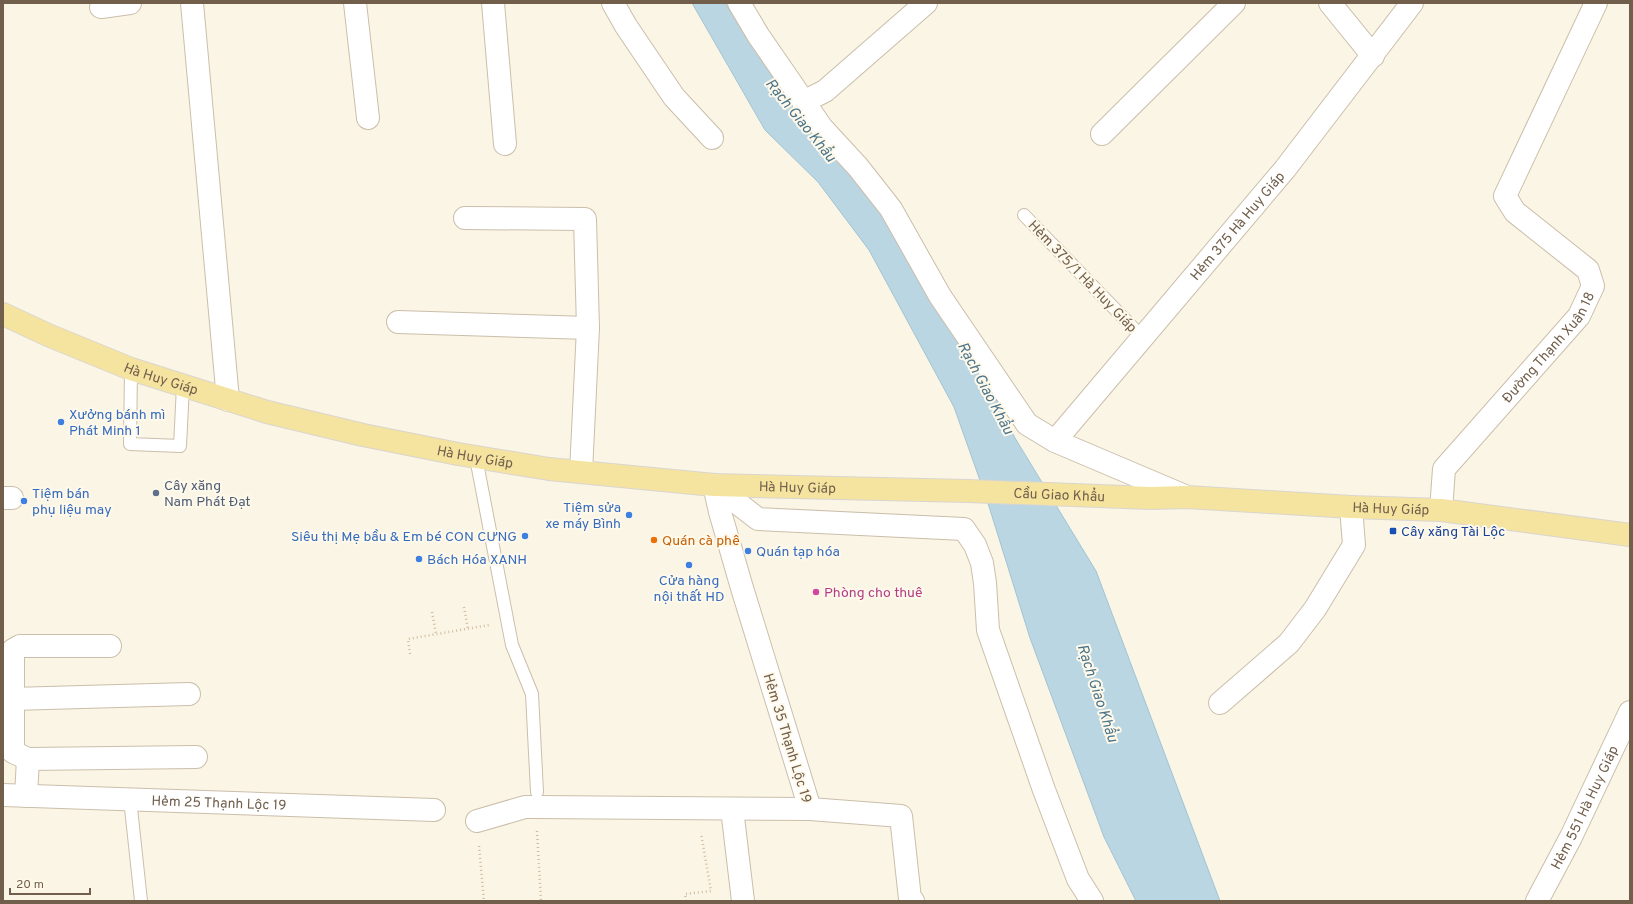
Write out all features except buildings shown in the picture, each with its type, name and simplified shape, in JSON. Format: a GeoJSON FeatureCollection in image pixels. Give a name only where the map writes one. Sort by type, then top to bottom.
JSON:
{"type":"FeatureCollection","features":[{"type":"Feature","properties":{"kind":"main road","name":"Hà Huy Giáp"},"geometry":{"type":"LineString","coordinates":[[3,314],[48,335],[131,369],[267,412],[363,436],[476,458],[549,469],[714,485],[968,491]]}},
{"type":"Feature","properties":{"kind":"main road","name":"Cầu Giao Khẩu"},"geometry":{"type":"LineString","coordinates":[[968,491],[1150,498]]}},
{"type":"Feature","properties":{"kind":"main road","name":"Hà Huy Giáp"},"geometry":{"type":"LineString","coordinates":[[1150,498],[1186,497],[1351,507],[1441,510],[1630,535]]}},
{"type":"Feature","properties":{"kind":"street"},"geometry":{"type":"LineString","coordinates":[[101,7],[130,3]]}},
{"type":"Feature","properties":{"kind":"street"},"geometry":{"type":"LineString","coordinates":[[192,3],[228,400]]}},
{"type":"Feature","properties":{"kind":"street"},"geometry":{"type":"LineString","coordinates":[[356,3],[368,118]]}},
{"type":"Feature","properties":{"kind":"street"},"geometry":{"type":"LineString","coordinates":[[493,3],[505,144]]}},
{"type":"Feature","properties":{"kind":"street"},"geometry":{"type":"LineString","coordinates":[[613,3],[626,26],[674,96],[712,138]]}},
{"type":"Feature","properties":{"kind":"street"},"geometry":{"type":"LineString","coordinates":[[740,3],[758,35],[822,128],[858,167],[891,209],[940,296],[1027,424],[1054,441],[1186,497]]}},
{"type":"Feature","properties":{"kind":"street"},"geometry":{"type":"LineString","coordinates":[[803,102],[824,91],[926,3]]}},
{"type":"Feature","properties":{"kind":"street"},"geometry":{"type":"LineString","coordinates":[[1102,134],[1234,3]]}},
{"type":"Feature","properties":{"kind":"street"},"geometry":{"type":"LineString","coordinates":[[1330,3],[1373,56]]}},
{"type":"Feature","properties":{"kind":"street","name":"Hẻm 375 Hà Huy Giáp"},"geometry":{"type":"LineString","coordinates":[[1054,441],[1285,169],[1373,56],[1412,3]]}},
{"type":"Feature","properties":{"kind":"street","name":"Đường Thạnh Xuân 18"},"geometry":{"type":"LineString","coordinates":[[1441,510],[1444,469],[1579,316],[1593,286],[1588,270],[1515,212],[1505,196],[1596,3]]}},
{"type":"Feature","properties":{"kind":"street"},"geometry":{"type":"LineString","coordinates":[[465,218],[585,219],[588,328],[581,472]]}},
{"type":"Feature","properties":{"kind":"street"},"geometry":{"type":"LineString","coordinates":[[398,322],[588,328]]}},
{"type":"Feature","properties":{"kind":"street"},"geometry":{"type":"LineString","coordinates":[[714,485],[758,519],[964,529],[975,544],[982,562],[988,630],[990,637],[1078,879],[1092,901]]}},
{"type":"Feature","properties":{"kind":"street","name":"Hẻm 35 Thạnh Lộc 19"},"geometry":{"type":"LineString","coordinates":[[477,821],[525,807],[536,799],[697,808],[810,809],[742,588],[720,512],[714,485]]}},
{"type":"Feature","properties":{"kind":"street"},"geometry":{"type":"LineString","coordinates":[[1220,703],[1289,643],[1315,609],[1354,545],[1351,507]]}},
{"type":"Feature","properties":{"kind":"street"},"geometry":{"type":"LineString","coordinates":[[110,646],[20,646],[13,650],[13,752],[28,759],[196,757]]}},
{"type":"Feature","properties":{"kind":"street"},"geometry":{"type":"LineString","coordinates":[[12,699],[188,694]]}},
{"type":"Feature","properties":{"kind":"street","name":"Hẻm 551 Hà Huy Giáp"},"geometry":{"type":"LineString","coordinates":[[1537,901],[1571,837],[1630,712]]}},
{"type":"Feature","properties":{"kind":"street"},"geometry":{"type":"LineString","coordinates":[[26,796],[28,759]]}},
{"type":"Feature","properties":{"kind":"street","name":"Hẻm 25 Thạnh Lộc 19"},"geometry":{"type":"LineString","coordinates":[[3,795],[434,810]]}},
{"type":"Feature","properties":{"kind":"street"},"geometry":{"type":"LineString","coordinates":[[732,809],[743,901]]}},
{"type":"Feature","properties":{"kind":"street"},"geometry":{"type":"LineString","coordinates":[[810,809],[901,816],[910,899],[913,901]]}},
{"type":"Feature","properties":{"kind":"lane","name":"Hẻm 375/1 Hà Huy Giáp"},"geometry":{"type":"LineString","coordinates":[[1024,216],[1142,337]]}},
{"type":"Feature","properties":{"kind":"lane"},"geometry":{"type":"LineString","coordinates":[[131,369],[130,444],[180,446],[183,386]]}},
{"type":"Feature","properties":{"kind":"lane"},"geometry":{"type":"LineString","coordinates":[[476,458],[512,645],[532,694],[536,799]]}},
{"type":"Feature","properties":{"kind":"lane"},"geometry":{"type":"LineString","coordinates":[[130,799],[141,901]]}},
{"type":"Feature","properties":{"kind":"path"},"geometry":{"type":"LineString","coordinates":[[464,606],[468,629]]}},
{"type":"Feature","properties":{"kind":"path"},"geometry":{"type":"LineString","coordinates":[[432,612],[436,634]]}},
{"type":"Feature","properties":{"kind":"path"},"geometry":{"type":"LineString","coordinates":[[410,654],[408,639],[507,622]]}},
{"type":"Feature","properties":{"kind":"path"},"geometry":{"type":"LineString","coordinates":[[536,799],[541,901]]}},
{"type":"Feature","properties":{"kind":"path"},"geometry":{"type":"LineString","coordinates":[[686,901],[685,894],[711,890],[697,808]]}},
{"type":"Feature","properties":{"kind":"path"},"geometry":{"type":"LineString","coordinates":[[477,821],[484,901]]}},
{"type":"Feature","properties":{"kind":"water","name":"Rạch Giao Khẩu"},"geometry":{"type":"Polygon","coordinates":[[[692,3],[725,3],[788,101],[867,181],[972,351],[1015,438],[1096,571],[1220,901],[1136,901],[1104,837],[1030,638],[987,500],[954,407],[869,250],[818,182],[765,130],[692,3]]]}},
{"type":"Feature","properties":{"kind":"place","name":"Xưởng bánh mì Phát Minh 1"},"geometry":{"type":"Point","coordinates":[61,422]}},
{"type":"Feature","properties":{"kind":"place","name":"Cây xăng Nam Phát Đạt"},"geometry":{"type":"Point","coordinates":[156,493]}},
{"type":"Feature","properties":{"kind":"place","name":"Tiệm bán phụ liệu may"},"geometry":{"type":"Point","coordinates":[24,501]}},
{"type":"Feature","properties":{"kind":"place","name":"Tiệm sửa xe máy Bình"},"geometry":{"type":"Point","coordinates":[629,515]}},
{"type":"Feature","properties":{"kind":"place","name":"Cây xăng Tài Lộc"},"geometry":{"type":"Point","coordinates":[1393,531]}},
{"type":"Feature","properties":{"kind":"place","name":"Siêu thị Mẹ bầu & Em bé CON CƯNG"},"geometry":{"type":"Point","coordinates":[525,536]}},
{"type":"Feature","properties":{"kind":"place","name":"Quán cà phê"},"geometry":{"type":"Point","coordinates":[654,540]}},
{"type":"Feature","properties":{"kind":"place","name":"Quán tạp hóa"},"geometry":{"type":"Point","coordinates":[748,551]}},
{"type":"Feature","properties":{"kind":"place","name":"Bách Hóa XANH"},"geometry":{"type":"Point","coordinates":[419,559]}},
{"type":"Feature","properties":{"kind":"place","name":"Cửa hàng nội thất HD"},"geometry":{"type":"Point","coordinates":[689,565]}},
{"type":"Feature","properties":{"kind":"place","name":"Phòng cho thuê"},"geometry":{"type":"Point","coordinates":[816,592]}}]}
